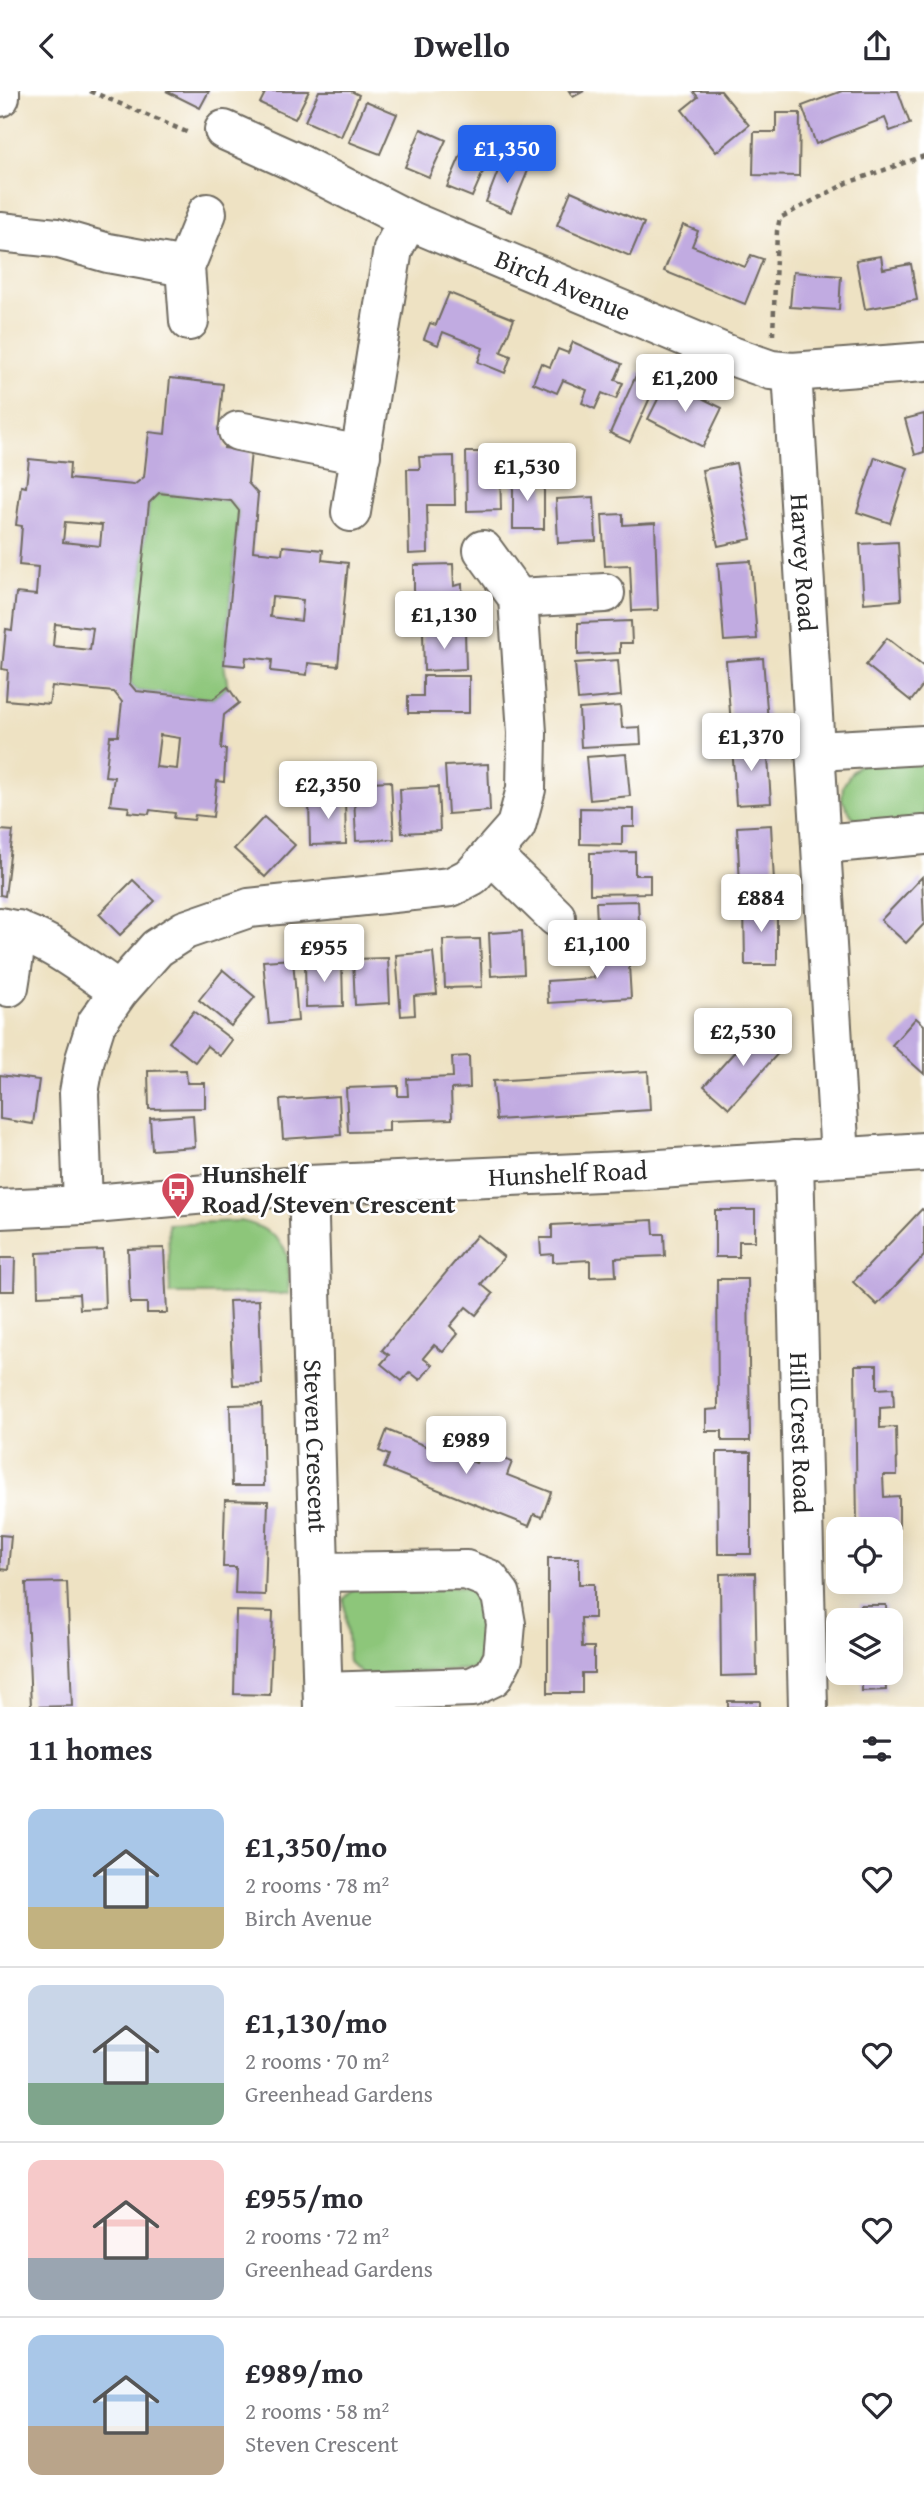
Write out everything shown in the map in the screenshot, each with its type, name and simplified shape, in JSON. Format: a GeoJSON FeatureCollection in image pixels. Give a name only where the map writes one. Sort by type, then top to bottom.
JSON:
{"type":"FeatureCollection","features":[{"type":"Feature","properties":{"kind":"street"},"geometry":{"type":"LineString","coordinates":[[0,91],[0,97]]}},
{"type":"Feature","properties":{"kind":"street","name":"Birch Avenue"},"geometry":{"type":"LineString","coordinates":[[224,130],[295,162],[408,220],[729,355],[782,371],[924,362]]}},
{"type":"Feature","properties":{"kind":"street"},"geometry":{"type":"LineString","coordinates":[[189,321],[185,267],[206,213]]}},
{"type":"Feature","properties":{"kind":"street"},"geometry":{"type":"LineString","coordinates":[[351,512],[393,249],[408,220]]}},
{"type":"Feature","properties":{"kind":"street"},"geometry":{"type":"LineString","coordinates":[[0,232],[56,238],[108,253],[185,267]]}},
{"type":"Feature","properties":{"kind":"street","name":"Harvey Road"},"geometry":{"type":"LineString","coordinates":[[782,371],[817,751],[840,1157]]}},
{"type":"Feature","properties":{"kind":"street"},"geometry":{"type":"LineString","coordinates":[[238,431],[360,454]]}},
{"type":"Feature","properties":{"kind":"street"},"geometry":{"type":"LineString","coordinates":[[83,1205],[79,1093],[85,1059],[96,1024],[157,948],[185,930],[249,908],[451,887],[472,876],[516,826],[526,789],[527,733],[518,598],[483,550]]}},
{"type":"Feature","properties":{"kind":"street"},"geometry":{"type":"LineString","coordinates":[[518,598],[605,593]]}},
{"type":"Feature","properties":{"kind":"street"},"geometry":{"type":"LineString","coordinates":[[817,751],[924,745]]}},
{"type":"Feature","properties":{"kind":"street"},"geometry":{"type":"LineString","coordinates":[[822,844],[924,835]]}},
{"type":"Feature","properties":{"kind":"street"},"geometry":{"type":"LineString","coordinates":[[491,855],[556,917]]}},
{"type":"Feature","properties":{"kind":"street"},"geometry":{"type":"LineString","coordinates":[[9,987],[9,928],[57,950],[120,991]]}},
{"type":"Feature","properties":{"kind":"street","name":"Hunshelf Road"},"geometry":{"type":"LineString","coordinates":[[0,1209],[83,1205],[308,1185],[643,1170],[924,1152]]}},
{"type":"Feature","properties":{"kind":"street","name":"Hill Crest Road"},"geometry":{"type":"LineString","coordinates":[[794,1160],[808,1707]]}},
{"type":"Feature","properties":{"kind":"street","name":"Steven Crescent"},"geometry":{"type":"LineString","coordinates":[[308,1185],[323,1699]]}},
{"type":"Feature","properties":{"kind":"street"},"geometry":{"type":"LineString","coordinates":[[319,1572],[466,1570],[489,1579],[501,1595],[506,1624],[503,1658],[492,1677],[472,1687],[323,1699]]}},
{"type":"Feature","properties":{"kind":"path"},"geometry":{"type":"LineString","coordinates":[[782,371],[777,231],[780,218],[847,183],[924,156]]}},
{"type":"Feature","properties":{"kind":"green space"},"geometry":{"type":"Polygon","coordinates":[[[159,493],[231,501],[239,511],[224,664],[228,687],[213,699],[136,691],[130,684],[149,503],[159,493]]]}},
{"type":"Feature","properties":{"kind":"green space"},"geometry":{"type":"Polygon","coordinates":[[[924,758],[924,820],[865,824],[852,816],[842,800],[843,786],[860,763],[924,758]]]}},
{"type":"Feature","properties":{"kind":"green space"},"geometry":{"type":"Polygon","coordinates":[[[240,1221],[268,1232],[280,1242],[287,1255],[289,1294],[170,1294],[168,1224],[240,1221]]]}},
{"type":"Feature","properties":{"kind":"green space"},"geometry":{"type":"Polygon","coordinates":[[[361,1581],[469,1588],[488,1609],[488,1650],[476,1669],[363,1675],[349,1662],[344,1599],[361,1581]]]}},
{"type":"Feature","properties":{"kind":"building"},"geometry":{"type":"Polygon","coordinates":[[[166,91],[209,91],[200,108],[166,91]]]}},
{"type":"Feature","properties":{"kind":"building"},"geometry":{"type":"Polygon","coordinates":[[[266,91],[309,91],[295,119],[260,103],[266,91]]]}},
{"type":"Feature","properties":{"kind":"building"},"geometry":{"type":"Polygon","coordinates":[[[319,91],[351,91],[359,95],[341,137],[305,121],[319,91]]]}},
{"type":"Feature","properties":{"kind":"building"},"geometry":{"type":"Polygon","coordinates":[[[569,91],[584,91],[573,97],[569,91]]]}},
{"type":"Feature","properties":{"kind":"building"},"geometry":{"type":"Polygon","coordinates":[[[693,91],[721,91],[749,125],[716,152],[682,110],[698,97],[693,91]]]}},
{"type":"Feature","properties":{"kind":"building"},"geometry":{"type":"Polygon","coordinates":[[[842,91],[898,91],[910,124],[890,131],[885,118],[816,144],[802,106],[842,91]]]}},
{"type":"Feature","properties":{"kind":"building"},"geometry":{"type":"Polygon","coordinates":[[[366,101],[397,114],[380,154],[349,142],[366,101]]]}},
{"type":"Feature","properties":{"kind":"building"},"geometry":{"type":"Polygon","coordinates":[[[776,113],[800,113],[799,176],[753,175],[754,132],[776,132],[776,113]]]}},
{"type":"Feature","properties":{"kind":"building"},"geometry":{"type":"Polygon","coordinates":[[[421,129],[446,140],[429,177],[405,167],[421,129]]]}},
{"type":"Feature","properties":{"kind":"building"},"geometry":{"type":"Polygon","coordinates":[[[465,145],[490,156],[472,197],[447,187],[465,145]]]}},
{"type":"Feature","properties":{"kind":"building"},"geometry":{"type":"Polygon","coordinates":[[[503,158],[529,168],[511,212],[486,202],[503,158]]]}},
{"type":"Feature","properties":{"kind":"building"},"geometry":{"type":"Polygon","coordinates":[[[571,191],[644,223],[630,256],[557,225],[571,191]]]}},
{"type":"Feature","properties":{"kind":"building"},"geometry":{"type":"Polygon","coordinates":[[[683,225],[698,231],[692,246],[745,267],[751,255],[763,259],[745,304],[664,271],[683,225]]]}},
{"type":"Feature","properties":{"kind":"building"},"geometry":{"type":"Polygon","coordinates":[[[881,256],[883,269],[911,264],[917,300],[865,309],[856,260],[881,256]]]}},
{"type":"Feature","properties":{"kind":"building"},"geometry":{"type":"Polygon","coordinates":[[[793,272],[841,276],[839,310],[790,307],[793,272]]]}},
{"type":"Feature","properties":{"kind":"building"},"geometry":{"type":"Polygon","coordinates":[[[449,293],[514,319],[501,352],[511,356],[505,373],[478,362],[483,348],[443,332],[438,345],[424,339],[430,323],[436,325],[449,293]]]}},
{"type":"Feature","properties":{"kind":"building"},"geometry":{"type":"Polygon","coordinates":[[[573,342],[622,364],[615,380],[623,383],[616,399],[602,393],[595,409],[582,403],[587,390],[563,380],[557,393],[533,383],[541,363],[550,367],[558,349],[568,353],[573,342]]]}},
{"type":"Feature","properties":{"kind":"building"},"geometry":{"type":"Polygon","coordinates":[[[638,371],[658,380],[630,442],[610,433],[638,371]]]}},
{"type":"Feature","properties":{"kind":"building"},"geometry":{"type":"Polygon","coordinates":[[[170,378],[223,384],[219,425],[226,426],[224,448],[251,451],[248,483],[258,494],[253,551],[282,554],[283,546],[323,550],[322,560],[348,563],[338,666],[308,663],[307,675],[271,671],[272,660],[246,657],[245,666],[224,664],[239,511],[231,501],[159,493],[149,503],[130,684],[136,691],[213,699],[228,687],[239,703],[224,715],[221,749],[226,749],[224,782],[217,781],[213,817],[195,815],[194,820],[174,818],[175,813],[150,810],[149,814],[128,812],[129,807],[110,805],[114,777],[105,776],[110,736],[118,736],[122,702],[114,692],[52,686],[49,704],[6,700],[8,670],[2,669],[6,629],[12,630],[16,593],[36,595],[38,567],[19,565],[22,526],[16,525],[21,486],[26,487],[29,459],[70,463],[69,479],[134,485],[144,477],[149,432],[165,434],[170,378]],[[65,522],[63,542],[100,546],[102,525],[65,522]],[[272,597],[270,617],[301,621],[303,600],[272,597]],[[55,624],[53,646],[90,650],[93,628],[55,624]],[[160,735],[156,767],[177,769],[180,738],[160,735]]]}},
{"type":"Feature","properties":{"kind":"building"},"geometry":{"type":"Polygon","coordinates":[[[667,381],[722,408],[703,447],[648,419],[667,381]]]}},
{"type":"Feature","properties":{"kind":"building"},"geometry":{"type":"Polygon","coordinates":[[[924,414],[924,452],[915,455],[905,419],[924,414]]]}},
{"type":"Feature","properties":{"kind":"building"},"geometry":{"type":"Polygon","coordinates":[[[466,452],[484,452],[484,467],[500,467],[501,510],[467,511],[466,452]]]}},
{"type":"Feature","properties":{"kind":"building"},"geometry":{"type":"Polygon","coordinates":[[[454,456],[455,505],[427,505],[428,553],[409,554],[407,469],[420,469],[419,457],[454,456]]]}},
{"type":"Feature","properties":{"kind":"building"},"geometry":{"type":"Polygon","coordinates":[[[875,457],[908,468],[890,523],[857,512],[875,457]]]}},
{"type":"Feature","properties":{"kind":"building"},"geometry":{"type":"Polygon","coordinates":[[[736,463],[751,539],[718,546],[702,470],[736,463]]]}},
{"type":"Feature","properties":{"kind":"building"},"geometry":{"type":"Polygon","coordinates":[[[513,470],[528,470],[528,485],[544,485],[544,529],[513,529],[513,470]]]}},
{"type":"Feature","properties":{"kind":"building"},"geometry":{"type":"Polygon","coordinates":[[[594,497],[596,541],[558,543],[556,499],[594,497]]]}},
{"type":"Feature","properties":{"kind":"building"},"geometry":{"type":"Polygon","coordinates":[[[623,514],[623,525],[655,523],[658,610],[632,611],[630,565],[605,566],[602,515],[623,514]]]}},
{"type":"Feature","properties":{"kind":"building"},"geometry":{"type":"Polygon","coordinates":[[[898,542],[901,600],[864,603],[860,544],[898,542]]]}},
{"type":"Feature","properties":{"kind":"building"},"geometry":{"type":"Polygon","coordinates":[[[751,561],[757,639],[724,641],[718,563],[751,561]]]}},
{"type":"Feature","properties":{"kind":"building"},"geometry":{"type":"Polygon","coordinates":[[[453,564],[454,586],[462,584],[463,622],[414,622],[414,565],[453,564]]]}},
{"type":"Feature","properties":{"kind":"building"},"geometry":{"type":"Polygon","coordinates":[[[631,621],[632,643],[620,643],[620,653],[578,655],[578,623],[631,621]]]}},
{"type":"Feature","properties":{"kind":"building"},"geometry":{"type":"Polygon","coordinates":[[[465,631],[466,669],[424,671],[423,632],[465,631]]]}},
{"type":"Feature","properties":{"kind":"building"},"geometry":{"type":"Polygon","coordinates":[[[887,638],[924,667],[924,684],[911,701],[866,665],[887,638]]]}},
{"type":"Feature","properties":{"kind":"building"},"geometry":{"type":"Polygon","coordinates":[[[763,658],[768,722],[731,725],[726,661],[763,658]]]}},
{"type":"Feature","properties":{"kind":"building"},"geometry":{"type":"Polygon","coordinates":[[[618,660],[621,696],[578,700],[575,663],[618,660]]]}},
{"type":"Feature","properties":{"kind":"building"},"geometry":{"type":"Polygon","coordinates":[[[423,676],[469,676],[469,713],[408,713],[408,696],[423,696],[423,676]]]}},
{"type":"Feature","properties":{"kind":"building"},"geometry":{"type":"Polygon","coordinates":[[[620,706],[622,728],[640,727],[641,744],[581,747],[579,709],[620,706]]]}},
{"type":"Feature","properties":{"kind":"building"},"geometry":{"type":"Polygon","coordinates":[[[767,742],[771,803],[736,805],[732,744],[767,742]]]}},
{"type":"Feature","properties":{"kind":"building"},"geometry":{"type":"Polygon","coordinates":[[[626,754],[630,796],[590,800],[586,757],[626,754]]]}},
{"type":"Feature","properties":{"kind":"building"},"geometry":{"type":"Polygon","coordinates":[[[488,764],[490,811],[448,814],[445,766],[488,764]]]}},
{"type":"Feature","properties":{"kind":"building"},"geometry":{"type":"Polygon","coordinates":[[[391,781],[394,839],[356,841],[354,796],[370,796],[369,782],[391,781]]]}},
{"type":"Feature","properties":{"kind":"building"},"geometry":{"type":"Polygon","coordinates":[[[438,787],[440,831],[402,833],[400,789],[438,787]]]}},
{"type":"Feature","properties":{"kind":"building"},"geometry":{"type":"Polygon","coordinates":[[[345,798],[346,844],[310,845],[309,799],[345,798]]]}},
{"type":"Feature","properties":{"kind":"building"},"geometry":{"type":"Polygon","coordinates":[[[580,808],[634,809],[634,827],[622,827],[622,845],[580,844],[580,808]]]}},
{"type":"Feature","properties":{"kind":"building"},"geometry":{"type":"Polygon","coordinates":[[[264,817],[295,845],[265,877],[234,849],[264,817]]]}},
{"type":"Feature","properties":{"kind":"building"},"geometry":{"type":"Polygon","coordinates":[[[771,825],[774,882],[740,884],[737,827],[771,825]]]}},
{"type":"Feature","properties":{"kind":"building"},"geometry":{"type":"Polygon","coordinates":[[[0,830],[13,831],[5,896],[0,895],[0,830]]]}},
{"type":"Feature","properties":{"kind":"building"},"geometry":{"type":"Polygon","coordinates":[[[635,852],[635,875],[650,875],[650,893],[590,894],[590,853],[635,852]]]}},
{"type":"Feature","properties":{"kind":"building"},"geometry":{"type":"Polygon","coordinates":[[[922,877],[924,924],[906,943],[881,920],[922,877]]]}},
{"type":"Feature","properties":{"kind":"building"},"geometry":{"type":"Polygon","coordinates":[[[133,880],[155,901],[120,935],[99,914],[133,880]]]}},
{"type":"Feature","properties":{"kind":"building"},"geometry":{"type":"Polygon","coordinates":[[[638,901],[640,941],[598,942],[596,902],[638,901]]]}},
{"type":"Feature","properties":{"kind":"building"},"geometry":{"type":"Polygon","coordinates":[[[744,904],[777,904],[777,965],[745,965],[744,904]]]}},
{"type":"Feature","properties":{"kind":"building"},"geometry":{"type":"Polygon","coordinates":[[[522,931],[524,974],[491,976],[489,933],[522,931]]]}},
{"type":"Feature","properties":{"kind":"building"},"geometry":{"type":"Polygon","coordinates":[[[480,939],[482,987],[445,988],[443,940],[480,939]]]}},
{"type":"Feature","properties":{"kind":"building"},"geometry":{"type":"Polygon","coordinates":[[[628,949],[631,998],[548,1003],[547,981],[594,978],[592,951],[628,949]]]}},
{"type":"Feature","properties":{"kind":"building"},"geometry":{"type":"Polygon","coordinates":[[[433,952],[437,994],[414,996],[415,1015],[401,1016],[396,955],[433,952]]]}},
{"type":"Feature","properties":{"kind":"building"},"geometry":{"type":"Polygon","coordinates":[[[388,958],[390,1003],[355,1005],[353,959],[388,958]]]}},
{"type":"Feature","properties":{"kind":"building"},"geometry":{"type":"Polygon","coordinates":[[[293,959],[298,1021],[269,1024],[263,961],[293,959]]]}},
{"type":"Feature","properties":{"kind":"building"},"geometry":{"type":"Polygon","coordinates":[[[342,961],[343,1006],[306,1007],[305,962],[342,961]]]}},
{"type":"Feature","properties":{"kind":"building"},"geometry":{"type":"Polygon","coordinates":[[[223,970],[255,997],[231,1026],[199,1000],[223,970]]]}},
{"type":"Feature","properties":{"kind":"building"},"geometry":{"type":"Polygon","coordinates":[[[194,1011],[232,1040],[220,1056],[207,1046],[195,1062],[169,1042],[194,1011]]]}},
{"type":"Feature","properties":{"kind":"building"},"geometry":{"type":"Polygon","coordinates":[[[916,1018],[924,1025],[924,1074],[892,1045],[916,1018]]]}},
{"type":"Feature","properties":{"kind":"building"},"geometry":{"type":"Polygon","coordinates":[[[756,1028],[781,1050],[729,1108],[704,1086],[756,1028]]]}},
{"type":"Feature","properties":{"kind":"building"},"geometry":{"type":"Polygon","coordinates":[[[469,1056],[470,1088],[451,1089],[452,1119],[389,1121],[389,1131],[348,1132],[346,1088],[398,1086],[398,1096],[408,1096],[407,1079],[453,1077],[452,1057],[469,1056]]]}},
{"type":"Feature","properties":{"kind":"building"},"geometry":{"type":"Polygon","coordinates":[[[186,1070],[187,1083],[205,1083],[205,1108],[149,1109],[148,1071],[186,1070]]]}},
{"type":"Feature","properties":{"kind":"building"},"geometry":{"type":"Polygon","coordinates":[[[648,1071],[650,1110],[496,1120],[493,1081],[648,1071]]]}},
{"type":"Feature","properties":{"kind":"building"},"geometry":{"type":"Polygon","coordinates":[[[0,1075],[39,1080],[33,1124],[0,1119],[0,1075]]]}},
{"type":"Feature","properties":{"kind":"building"},"geometry":{"type":"Polygon","coordinates":[[[339,1096],[341,1135],[283,1139],[280,1100],[339,1096]]]}},
{"type":"Feature","properties":{"kind":"building"},"geometry":{"type":"Polygon","coordinates":[[[193,1115],[195,1147],[152,1150],[150,1118],[193,1115]]]}},
{"type":"Feature","properties":{"kind":"building"},"geometry":{"type":"Polygon","coordinates":[[[922,1209],[924,1256],[877,1305],[853,1282],[922,1209]]]}},
{"type":"Feature","properties":{"kind":"building"},"geometry":{"type":"Polygon","coordinates":[[[715,1210],[755,1210],[755,1241],[739,1241],[739,1257],[715,1257],[715,1210]]]}},
{"type":"Feature","properties":{"kind":"building"},"geometry":{"type":"Polygon","coordinates":[[[653,1220],[654,1234],[664,1234],[665,1256],[615,1258],[616,1276],[590,1277],[590,1260],[553,1262],[553,1254],[541,1255],[540,1238],[552,1238],[552,1225],[653,1220]]]}},
{"type":"Feature","properties":{"kind":"building"},"geometry":{"type":"Polygon","coordinates":[[[477,1235],[504,1257],[481,1284],[493,1294],[476,1315],[466,1307],[450,1326],[458,1334],[443,1352],[434,1345],[423,1358],[432,1365],[420,1380],[410,1372],[402,1381],[381,1364],[389,1355],[382,1350],[477,1235]]]}},
{"type":"Feature","properties":{"kind":"building"},"geometry":{"type":"Polygon","coordinates":[[[164,1248],[167,1313],[147,1313],[147,1303],[130,1303],[128,1249],[164,1248]]]}},
{"type":"Feature","properties":{"kind":"building"},"geometry":{"type":"Polygon","coordinates":[[[103,1250],[105,1308],[80,1309],[79,1294],[38,1296],[37,1253],[103,1250]]]}},
{"type":"Feature","properties":{"kind":"building"},"geometry":{"type":"Polygon","coordinates":[[[0,1258],[15,1258],[14,1291],[0,1291],[0,1258]]]}},
{"type":"Feature","properties":{"kind":"building"},"geometry":{"type":"Polygon","coordinates":[[[717,1279],[748,1279],[750,1441],[722,1441],[722,1431],[706,1431],[706,1410],[718,1409],[717,1279]]]}},
{"type":"Feature","properties":{"kind":"building"},"geometry":{"type":"Polygon","coordinates":[[[259,1300],[262,1384],[233,1385],[229,1301],[259,1300]]]}},
{"type":"Feature","properties":{"kind":"building"},"geometry":{"type":"Polygon","coordinates":[[[855,1365],[877,1365],[877,1389],[893,1388],[894,1407],[880,1408],[880,1428],[896,1427],[897,1475],[883,1475],[884,1497],[899,1496],[899,1517],[857,1517],[855,1365]]]}},
{"type":"Feature","properties":{"kind":"building"},"geometry":{"type":"Polygon","coordinates":[[[262,1404],[264,1486],[232,1486],[230,1405],[262,1404]]]}},
{"type":"Feature","properties":{"kind":"building"},"geometry":{"type":"Polygon","coordinates":[[[387,1430],[430,1448],[435,1434],[467,1447],[462,1457],[476,1463],[482,1450],[512,1462],[507,1475],[551,1492],[542,1517],[534,1514],[529,1526],[384,1468],[389,1455],[379,1451],[387,1430]]]}},
{"type":"Feature","properties":{"kind":"building"},"geometry":{"type":"Polygon","coordinates":[[[717,1452],[751,1452],[751,1554],[718,1554],[717,1452]]]}},
{"type":"Feature","properties":{"kind":"building"},"geometry":{"type":"Polygon","coordinates":[[[225,1500],[268,1501],[265,1595],[235,1594],[236,1567],[223,1567],[225,1500]]]}},
{"type":"Feature","properties":{"kind":"building"},"geometry":{"type":"Polygon","coordinates":[[[0,1535],[11,1536],[8,1570],[0,1569],[0,1535]]]}},
{"type":"Feature","properties":{"kind":"building"},"geometry":{"type":"Polygon","coordinates":[[[548,1558],[579,1558],[579,1584],[594,1584],[594,1618],[581,1618],[582,1647],[594,1647],[594,1673],[582,1673],[582,1693],[548,1693],[548,1558]]]}},
{"type":"Feature","properties":{"kind":"building"},"geometry":{"type":"Polygon","coordinates":[[[755,1573],[757,1675],[721,1676],[720,1574],[755,1573]]]}},
{"type":"Feature","properties":{"kind":"building"},"geometry":{"type":"Polygon","coordinates":[[[67,1582],[72,1706],[31,1707],[26,1583],[67,1582]]]}},
{"type":"Feature","properties":{"kind":"building"},"geometry":{"type":"Polygon","coordinates":[[[860,1605],[886,1605],[886,1608],[860,1608],[860,1605]]]}},
{"type":"Feature","properties":{"kind":"building"},"geometry":{"type":"Polygon","coordinates":[[[236,1611],[273,1612],[270,1695],[234,1694],[236,1611]]]}},
{"type":"Feature","properties":{"kind":"building"},"geometry":{"type":"Polygon","coordinates":[[[862,1685],[886,1685],[886,1690],[862,1691],[862,1685]]]}},
{"type":"Feature","properties":{"kind":"building"},"geometry":{"type":"Polygon","coordinates":[[[728,1701],[760,1701],[760,1707],[728,1707],[728,1701]]]}},
{"type":"Feature","properties":{"kind":"place","name":"Hunshelf Road/Steven Crescent"},"geometry":{"type":"Point","coordinates":[178,1219]}}]}
